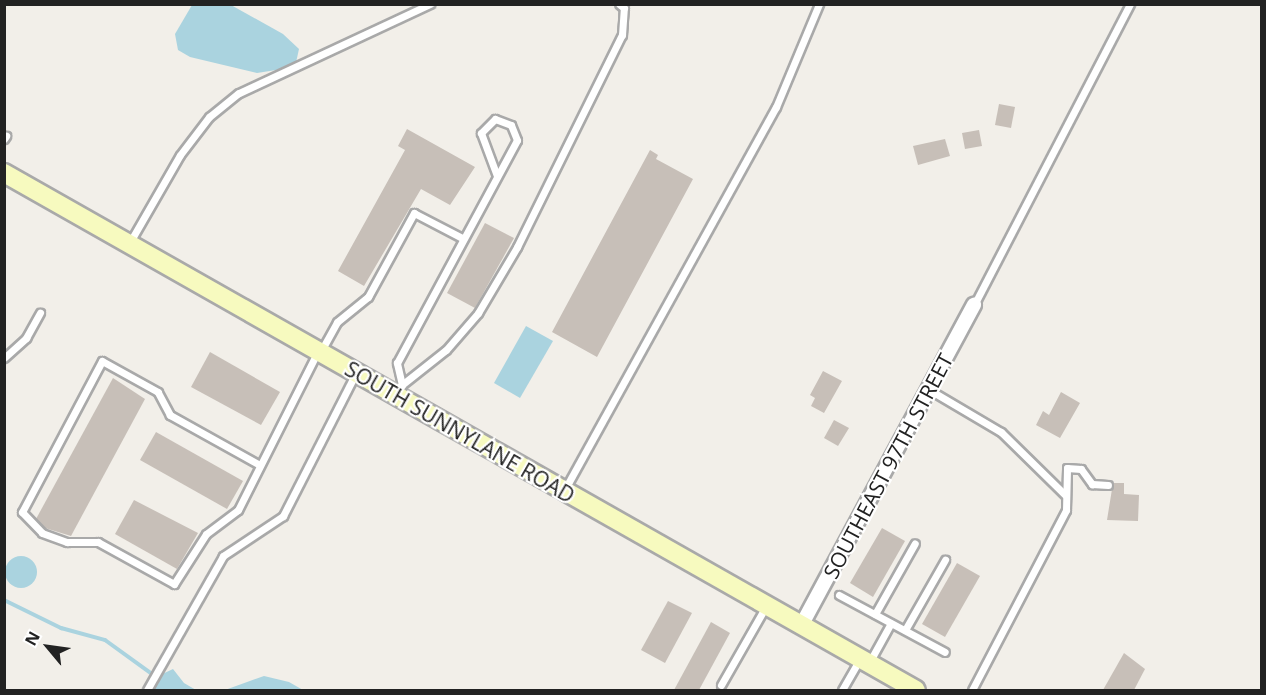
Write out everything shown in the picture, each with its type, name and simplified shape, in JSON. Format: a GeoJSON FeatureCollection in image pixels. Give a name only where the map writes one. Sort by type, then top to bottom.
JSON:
{"type":"FeatureCollection","features":[{"type":"Feature","properties":{"kind":"street","name":"SOUTH SUNNYLANE ROAD"},"geometry":{"type":"LineString","coordinates":[[4,173],[356,373],[397,389],[564,491],[916,690]]}},
{"type":"Feature","properties":{"kind":"street","name":"SOUTHEAST 97TH STREET"},"geometry":{"type":"LineString","coordinates":[[801,626],[974,305]]}},
{"type":"Feature","properties":{"kind":"lane"},"geometry":{"type":"LineString","coordinates":[[129,244],[180,155],[209,117],[240,93],[430,4]]}},
{"type":"Feature","properties":{"kind":"lane"},"geometry":{"type":"LineString","coordinates":[[397,389],[446,351],[478,313],[517,247],[622,34],[624,8],[618,4]]}},
{"type":"Feature","properties":{"kind":"lane"},"geometry":{"type":"LineString","coordinates":[[564,491],[785,89],[819,4]]}},
{"type":"Feature","properties":{"kind":"lane"},"geometry":{"type":"LineString","coordinates":[[974,305],[1130,4]]}},
{"type":"Feature","properties":{"kind":"lane"},"geometry":{"type":"LineString","coordinates":[[397,389],[397,363],[462,238],[497,176],[517,140],[511,125],[495,119],[481,133],[497,176]]}},
{"type":"Feature","properties":{"kind":"lane"},"geometry":{"type":"LineString","coordinates":[[258,464],[170,415],[158,392],[102,361],[22,512],[42,533],[67,542],[98,542],[174,584],[206,534],[238,510],[258,464],[319,352],[337,322],[368,297],[414,213],[462,238]]}},
{"type":"Feature","properties":{"kind":"lane"},"geometry":{"type":"LineString","coordinates":[[4,358],[26,339],[40,313]]}},
{"type":"Feature","properties":{"kind":"lane"},"geometry":{"type":"LineString","coordinates":[[147,690],[223,556],[283,516],[356,373]]}},
{"type":"Feature","properties":{"kind":"lane"},"geometry":{"type":"LineString","coordinates":[[928,389],[1001,432],[1065,496]]}},
{"type":"Feature","properties":{"kind":"lane"},"geometry":{"type":"LineString","coordinates":[[972,690],[1066,510],[1064,474],[1074,465],[1092,484],[1108,485]]}},
{"type":"Feature","properties":{"kind":"lane"},"geometry":{"type":"LineString","coordinates":[[875,614],[915,543]]}},
{"type":"Feature","properties":{"kind":"lane"},"geometry":{"type":"LineString","coordinates":[[905,630],[945,560]]}},
{"type":"Feature","properties":{"kind":"lane"},"geometry":{"type":"LineString","coordinates":[[839,595],[945,652]]}},
{"type":"Feature","properties":{"kind":"lane"},"geometry":{"type":"LineString","coordinates":[[721,685],[766,606]]}},
{"type":"Feature","properties":{"kind":"lane"},"geometry":{"type":"LineString","coordinates":[[842,690],[891,623]]}},
{"type":"Feature","properties":{"kind":"water"},"geometry":{"type":"Polygon","coordinates":[[[192,5],[231,5],[283,34],[299,49],[295,67],[257,73],[190,57],[178,50],[175,34],[192,5]]]}},
{"type":"Feature","properties":{"kind":"water"},"geometry":{"type":"Polygon","coordinates":[[[526,326],[553,341],[520,398],[494,383],[526,326]]]}},
{"type":"Feature","properties":{"kind":"water"},"geometry":{"type":"Polygon","coordinates":[[[21,556],[32,561],[37,572],[32,583],[21,588],[10,583],[5,572],[10,561],[21,556]]]}},
{"type":"Feature","properties":{"kind":"water"},"geometry":{"type":"Polygon","coordinates":[[[173,669],[184,683],[196,690],[152,690],[156,677],[173,669]]]}},
{"type":"Feature","properties":{"kind":"water"},"geometry":{"type":"Polygon","coordinates":[[[264,676],[289,682],[303,690],[225,690],[264,676]]]}},
{"type":"Feature","properties":{"kind":"building"},"geometry":{"type":"Polygon","coordinates":[[[999,104],[1015,107],[1011,128],[995,125],[999,104]]]}},
{"type":"Feature","properties":{"kind":"building"},"geometry":{"type":"Polygon","coordinates":[[[407,129],[475,167],[450,205],[421,189],[364,286],[338,271],[405,150],[398,146],[407,129]]]}},
{"type":"Feature","properties":{"kind":"building"},"geometry":{"type":"Polygon","coordinates":[[[979,130],[982,146],[965,149],[962,133],[979,130]]]}},
{"type":"Feature","properties":{"kind":"building"},"geometry":{"type":"Polygon","coordinates":[[[945,139],[950,156],[918,165],[913,146],[945,139]]]}},
{"type":"Feature","properties":{"kind":"building"},"geometry":{"type":"Polygon","coordinates":[[[650,150],[658,155],[656,159],[693,179],[597,357],[552,332],[650,150]]]}},
{"type":"Feature","properties":{"kind":"building"},"geometry":{"type":"Polygon","coordinates":[[[485,223],[514,238],[475,308],[447,293],[485,223]]]}},
{"type":"Feature","properties":{"kind":"building"},"geometry":{"type":"Polygon","coordinates":[[[210,352],[280,392],[261,425],[191,387],[210,352]]]}},
{"type":"Feature","properties":{"kind":"building"},"geometry":{"type":"Polygon","coordinates":[[[823,371],[842,381],[824,413],[811,406],[815,398],[810,395],[823,371]]]}},
{"type":"Feature","properties":{"kind":"building"},"geometry":{"type":"Polygon","coordinates":[[[113,378],[145,399],[71,536],[45,528],[36,519],[113,378]]]}},
{"type":"Feature","properties":{"kind":"building"},"geometry":{"type":"Polygon","coordinates":[[[1061,392],[1080,403],[1060,438],[1036,425],[1043,411],[1049,415],[1061,392]]]}},
{"type":"Feature","properties":{"kind":"building"},"geometry":{"type":"Polygon","coordinates":[[[834,420],[849,428],[838,446],[824,438],[834,420]]]}},
{"type":"Feature","properties":{"kind":"building"},"geometry":{"type":"Polygon","coordinates":[[[156,432],[243,481],[227,509],[140,460],[156,432]]]}},
{"type":"Feature","properties":{"kind":"building"},"geometry":{"type":"Polygon","coordinates":[[[1113,483],[1124,483],[1124,494],[1139,495],[1138,521],[1107,520],[1113,483]]]}},
{"type":"Feature","properties":{"kind":"building"},"geometry":{"type":"Polygon","coordinates":[[[134,500],[198,533],[177,569],[115,534],[134,500]]]}},
{"type":"Feature","properties":{"kind":"building"},"geometry":{"type":"Polygon","coordinates":[[[882,528],[905,541],[873,597],[850,583],[882,528]]]}},
{"type":"Feature","properties":{"kind":"building"},"geometry":{"type":"Polygon","coordinates":[[[957,563],[980,576],[945,637],[922,624],[957,563]]]}},
{"type":"Feature","properties":{"kind":"building"},"geometry":{"type":"Polygon","coordinates":[[[668,601],[692,613],[665,663],[641,650],[668,601]]]}},
{"type":"Feature","properties":{"kind":"building"},"geometry":{"type":"Polygon","coordinates":[[[711,622],[730,633],[699,690],[674,690],[711,622]]]}},
{"type":"Feature","properties":{"kind":"building"},"geometry":{"type":"Polygon","coordinates":[[[1124,653],[1145,669],[1134,690],[1103,690],[1124,653]]]}},
{"type":"Feature","properties":{"kind":"waterway"},"geometry":{"type":"LineString","coordinates":[[4,600],[61,628],[105,640],[155,676]]}}]}
